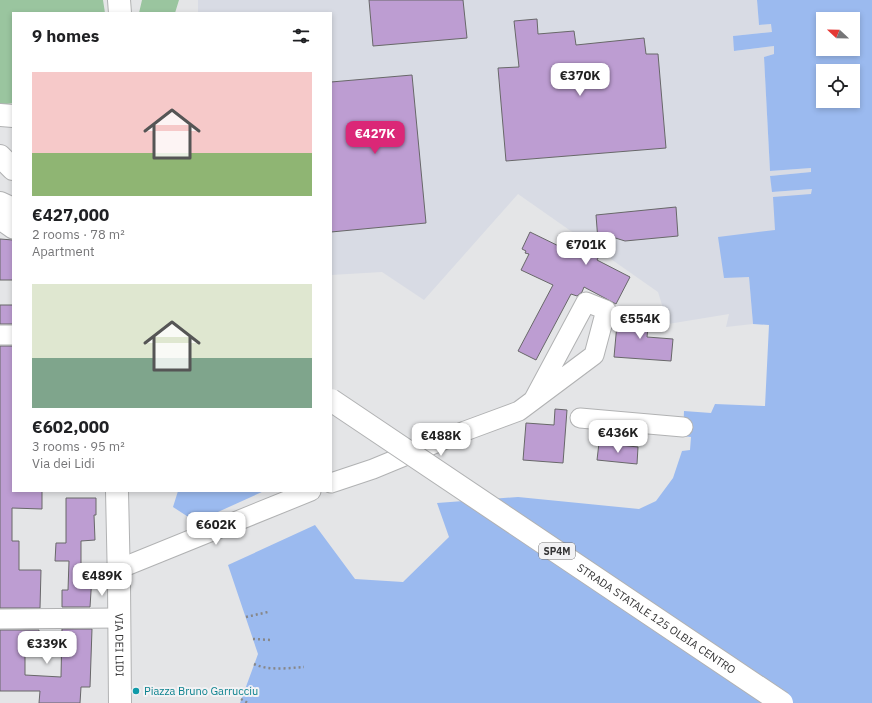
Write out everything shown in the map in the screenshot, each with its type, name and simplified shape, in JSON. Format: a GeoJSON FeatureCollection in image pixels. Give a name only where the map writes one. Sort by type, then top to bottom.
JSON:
{"type":"FeatureCollection","features":[{"type":"Feature","properties":{"kind":"main road"},"geometry":{"type":"LineString","coordinates":[[119,0],[120,12]]}},
{"type":"Feature","properties":{"kind":"main road"},"geometry":{"type":"LineString","coordinates":[[0,115],[12,116]]}},
{"type":"Feature","properties":{"kind":"main road"},"geometry":{"type":"LineString","coordinates":[[0,156],[12,168]]}},
{"type":"Feature","properties":{"kind":"main road"},"geometry":{"type":"LineString","coordinates":[[0,203],[12,209]]}},
{"type":"Feature","properties":{"kind":"main road","name":"STRADA STATALE 125 OLBIA CENTRO"},"geometry":{"type":"LineString","coordinates":[[332,401],[782,703]]}},
{"type":"Feature","properties":{"kind":"main road","name":"VIA DEI LIDI"},"geometry":{"type":"LineString","coordinates":[[117,492],[120,703]]}},
{"type":"Feature","properties":{"kind":"street"},"geometry":{"type":"LineString","coordinates":[[127,12],[131,0]]}},
{"type":"Feature","properties":{"kind":"street"},"geometry":{"type":"LineString","coordinates":[[0,220],[12,228]]}},
{"type":"Feature","properties":{"kind":"street"},"geometry":{"type":"LineString","coordinates":[[332,483],[373,469],[518,410],[594,355],[606,310],[586,302],[534,398]]}},
{"type":"Feature","properties":{"kind":"street"},"geometry":{"type":"LineString","coordinates":[[0,335],[12,335]]}},
{"type":"Feature","properties":{"kind":"street"},"geometry":{"type":"LineString","coordinates":[[580,418],[683,427]]}},
{"type":"Feature","properties":{"kind":"street"},"geometry":{"type":"LineString","coordinates":[[119,564],[126,566],[309,492]]}},
{"type":"Feature","properties":{"kind":"street"},"geometry":{"type":"LineString","coordinates":[[0,619],[119,618]]}},
{"type":"Feature","properties":{"kind":"path"},"geometry":{"type":"LineString","coordinates":[[246,617],[268,612]]}},
{"type":"Feature","properties":{"kind":"path"},"geometry":{"type":"LineString","coordinates":[[253,639],[272,640]]}},
{"type":"Feature","properties":{"kind":"path"},"geometry":{"type":"LineString","coordinates":[[254,664],[260,667],[304,667]]}},
{"type":"Feature","properties":{"kind":"path"},"geometry":{"type":"LineString","coordinates":[[242,699],[248,703]]}},
{"type":"Feature","properties":{"kind":"shaded area"},"geometry":{"type":"Polygon","coordinates":[[[198,0],[757,0],[759,25],[772,24],[772,32],[733,36],[735,51],[774,46],[774,54],[764,57],[770,171],[811,168],[811,172],[770,176],[773,192],[812,189],[812,194],[775,230],[749,277],[753,324],[726,327],[729,314],[668,324],[658,292],[518,194],[424,300],[382,272],[332,275],[332,12],[198,12],[198,0]]]}},
{"type":"Feature","properties":{"kind":"green space"},"geometry":{"type":"Polygon","coordinates":[[[0,0],[103,0],[105,12],[12,12],[12,103],[0,105],[0,0]]]}},
{"type":"Feature","properties":{"kind":"green space"},"geometry":{"type":"Polygon","coordinates":[[[142,0],[179,0],[175,12],[139,12],[142,0]]]}},
{"type":"Feature","properties":{"kind":"water"},"geometry":{"type":"Polygon","coordinates":[[[757,0],[872,0],[872,703],[240,703],[258,654],[228,565],[315,525],[355,579],[403,582],[449,537],[437,503],[518,497],[639,509],[656,501],[673,478],[682,451],[690,450],[691,437],[683,436],[684,411],[711,413],[715,404],[765,406],[769,325],[753,324],[749,277],[724,278],[718,237],[775,230],[773,197],[811,194],[812,189],[772,192],[770,176],[811,172],[811,168],[770,171],[764,57],[774,54],[774,46],[734,51],[733,36],[772,32],[771,24],[759,25],[757,0]]]}},
{"type":"Feature","properties":{"kind":"water"},"geometry":{"type":"Polygon","coordinates":[[[178,492],[262,492],[196,522],[173,507],[178,492]]]}},
{"type":"Feature","properties":{"kind":"building"},"geometry":{"type":"Polygon","coordinates":[[[369,0],[463,0],[467,38],[373,46],[369,0]]]}},
{"type":"Feature","properties":{"kind":"building"},"geometry":{"type":"Polygon","coordinates":[[[537,19],[538,34],[574,31],[576,45],[644,38],[646,54],[658,54],[666,148],[506,161],[498,68],[519,67],[514,21],[537,19]]]}},
{"type":"Feature","properties":{"kind":"building"},"geometry":{"type":"Polygon","coordinates":[[[412,75],[426,223],[332,232],[332,82],[412,75]]]}},
{"type":"Feature","properties":{"kind":"building"},"geometry":{"type":"Polygon","coordinates":[[[676,207],[678,236],[625,241],[609,236],[597,260],[630,277],[616,304],[584,287],[582,292],[577,296],[571,294],[536,360],[518,351],[553,285],[521,270],[529,254],[525,253],[526,251],[522,249],[530,232],[571,252],[576,242],[599,254],[596,215],[676,207]]]}},
{"type":"Feature","properties":{"kind":"building"},"geometry":{"type":"Polygon","coordinates":[[[0,239],[12,240],[12,280],[0,280],[0,239]]]}},
{"type":"Feature","properties":{"kind":"building"},"geometry":{"type":"Polygon","coordinates":[[[0,305],[12,305],[12,324],[0,324],[0,305]]]}},
{"type":"Feature","properties":{"kind":"building"},"geometry":{"type":"Polygon","coordinates":[[[618,313],[649,316],[647,337],[673,339],[671,361],[614,357],[618,313]]]}},
{"type":"Feature","properties":{"kind":"building"},"geometry":{"type":"Polygon","coordinates":[[[0,346],[12,346],[12,492],[42,492],[42,509],[12,508],[12,541],[19,541],[19,570],[41,570],[40,608],[0,608],[0,346]]]}},
{"type":"Feature","properties":{"kind":"building"},"geometry":{"type":"Polygon","coordinates":[[[555,409],[567,410],[563,463],[523,460],[526,423],[554,425],[555,409]]]}},
{"type":"Feature","properties":{"kind":"building"},"geometry":{"type":"Polygon","coordinates":[[[599,443],[638,447],[637,464],[597,460],[599,443]]]}},
{"type":"Feature","properties":{"kind":"building"},"geometry":{"type":"Polygon","coordinates":[[[66,498],[96,498],[96,515],[94,515],[95,540],[81,541],[81,576],[92,576],[90,607],[62,607],[62,590],[68,590],[69,561],[55,561],[56,543],[66,543],[66,498]]]}},
{"type":"Feature","properties":{"kind":"building"},"geometry":{"type":"Polygon","coordinates":[[[62,629],[92,629],[90,687],[81,687],[80,703],[39,703],[40,691],[0,691],[0,630],[39,630],[38,649],[25,649],[25,675],[61,677],[62,629]]]}},
{"type":"Feature","properties":{"kind":"place","name":"Piazza Bruno Garrucciu"},"geometry":{"type":"Point","coordinates":[136,691]}}]}
